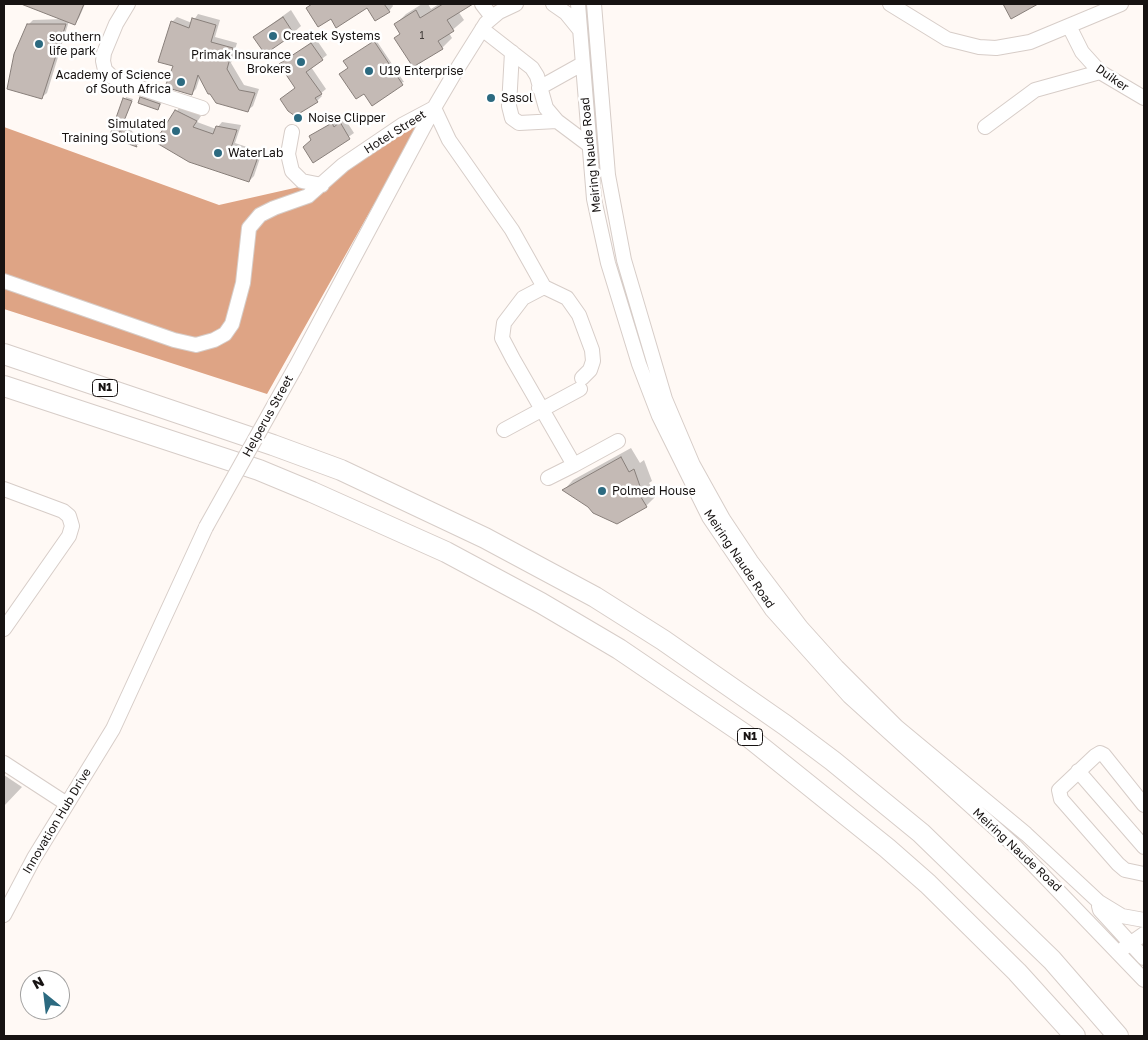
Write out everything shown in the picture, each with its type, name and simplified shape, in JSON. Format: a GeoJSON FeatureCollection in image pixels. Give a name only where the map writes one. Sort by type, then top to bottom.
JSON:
{"type":"FeatureCollection","features":[{"type":"Feature","properties":{"kind":"highway","name":"N1"},"geometry":{"type":"LineString","coordinates":[[4,354],[273,445],[341,470],[485,538],[595,597],[663,640],[785,725],[833,761],[920,833],[1052,960],[1118,1036]]}},
{"type":"Feature","properties":{"kind":"highway","name":"N1"},"geometry":{"type":"LineString","coordinates":[[4,386],[259,470],[312,492],[446,552],[541,603],[619,650],[750,738],[887,848],[928,884],[1017,972],[1075,1036]]}},
{"type":"Feature","properties":{"kind":"street"},"geometry":{"type":"LineString","coordinates":[[128,4],[116,24],[104,53],[105,70],[112,77],[125,83],[202,108]]}},
{"type":"Feature","properties":{"kind":"street"},"geometry":{"type":"LineString","coordinates":[[482,4],[492,17]]}},
{"type":"Feature","properties":{"kind":"street","name":"Hotel Street"},"geometry":{"type":"LineString","coordinates":[[4,281],[174,340],[196,345],[214,340],[225,334],[232,324],[243,283],[250,228],[260,215],[308,196],[343,164],[402,125],[434,108],[482,29],[492,17],[516,4]]}},
{"type":"Feature","properties":{"kind":"street"},"geometry":{"type":"LineString","coordinates":[[553,4],[566,13],[579,30]]}},
{"type":"Feature","properties":{"kind":"street","name":"Meiring Naude Road"},"geometry":{"type":"LineString","coordinates":[[578,4],[594,198],[608,263],[639,364],[659,416],[710,517],[772,610],[849,696],[1016,847],[1120,952],[1144,980]]}},
{"type":"Feature","properties":{"kind":"street","name":"Meiring Naude Road"},"geometry":{"type":"LineString","coordinates":[[594,4],[607,166],[624,260],[665,399],[693,465],[723,519],[784,606],[837,667],[898,727],[1026,834],[1098,902],[1100,910],[1144,958]]}},
{"type":"Feature","properties":{"kind":"street"},"geometry":{"type":"LineString","coordinates":[[890,4],[947,39],[978,47],[1020,45],[1120,4]]}},
{"type":"Feature","properties":{"kind":"street","name":"Duiker"},"geometry":{"type":"LineString","coordinates":[[1069,26],[1082,52],[1100,72],[1144,98]]}},
{"type":"Feature","properties":{"kind":"street"},"geometry":{"type":"LineString","coordinates":[[482,29],[532,68],[546,108],[557,121],[589,145]]}},
{"type":"Feature","properties":{"kind":"street"},"geometry":{"type":"LineString","coordinates":[[512,52],[509,106],[512,118],[519,123],[557,121]]}},
{"type":"Feature","properties":{"kind":"street"},"geometry":{"type":"LineString","coordinates":[[540,88],[582,64]]}},
{"type":"Feature","properties":{"kind":"street"},"geometry":{"type":"LineString","coordinates":[[985,127],[1035,90],[1100,72]]}},
{"type":"Feature","properties":{"kind":"street"},"geometry":{"type":"LineString","coordinates":[[434,108],[449,140],[512,230],[544,287],[568,298],[580,315],[592,350],[593,361],[590,370],[581,383],[542,410],[504,430]]}},
{"type":"Feature","properties":{"kind":"street","name":"Helperus Street"},"geometry":{"type":"LineString","coordinates":[[113,729],[206,527],[295,368],[434,108]]}},
{"type":"Feature","properties":{"kind":"street"},"geometry":{"type":"LineString","coordinates":[[292,132],[288,154],[292,172],[302,182],[322,185]]}},
{"type":"Feature","properties":{"kind":"street"},"geometry":{"type":"LineString","coordinates":[[544,287],[534,291],[515,306],[504,323],[502,334],[513,359],[574,465]]}},
{"type":"Feature","properties":{"kind":"street"},"geometry":{"type":"LineString","coordinates":[[548,478],[618,441]]}},
{"type":"Feature","properties":{"kind":"street"},"geometry":{"type":"LineString","coordinates":[[4,489],[55,507],[66,513],[72,526],[69,536],[4,629]]}},
{"type":"Feature","properties":{"kind":"street","name":"Innovation Hub Drive"},"geometry":{"type":"LineString","coordinates":[[4,915],[34,858],[113,729]]}},
{"type":"Feature","properties":{"kind":"street"},"geometry":{"type":"LineString","coordinates":[[1143,799],[1102,754],[1095,756],[1059,790],[1060,799],[1118,864],[1125,870],[1144,874]]}},
{"type":"Feature","properties":{"kind":"street"},"geometry":{"type":"LineString","coordinates":[[4,763],[68,804]]}},
{"type":"Feature","properties":{"kind":"street"},"geometry":{"type":"LineString","coordinates":[[1078,771],[1144,847]]}},
{"type":"Feature","properties":{"kind":"street"},"geometry":{"type":"LineString","coordinates":[[1098,902],[1122,916],[1144,920]]}},
{"type":"Feature","properties":{"kind":"street"},"geometry":{"type":"LineString","coordinates":[[1120,952],[1144,934]]}},
{"type":"Feature","properties":{"kind":"shaded area"},"geometry":{"type":"Polygon","coordinates":[[[421,121],[267,394],[4,309],[4,127],[219,205],[312,184],[421,121]]]}},
{"type":"Feature","properties":{"kind":"building"},"geometry":{"type":"Polygon","coordinates":[[[21,4],[84,4],[75,25],[21,4]]]}},
{"type":"Feature","properties":{"kind":"building"},"geometry":{"type":"Polygon","coordinates":[[[312,4],[384,4],[390,12],[375,21],[367,8],[336,28],[331,19],[318,27],[306,8],[312,4]]]}},
{"type":"Feature","properties":{"kind":"building"},"geometry":{"type":"Polygon","coordinates":[[[443,4],[473,4],[447,20],[454,31],[438,41],[443,49],[413,67],[394,38],[400,34],[394,24],[416,10],[420,18],[443,4]]]}},
{"type":"Feature","properties":{"kind":"building"},"geometry":{"type":"Polygon","coordinates":[[[1003,4],[1038,4],[1011,19],[1003,4]]]}},
{"type":"Feature","properties":{"kind":"building","name":"Createk Systems"},"geometry":{"type":"Polygon","coordinates":[[[283,17],[294,34],[265,54],[253,37],[283,17]]]}},
{"type":"Feature","properties":{"kind":"building"},"geometry":{"type":"Polygon","coordinates":[[[192,18],[216,25],[211,42],[233,48],[227,69],[239,90],[255,93],[248,112],[216,103],[208,94],[198,75],[192,95],[165,87],[173,66],[158,62],[171,21],[189,28],[192,18]]]}},
{"type":"Feature","properties":{"kind":"building","name":"southern life park"},"geometry":{"type":"Polygon","coordinates":[[[27,24],[66,24],[42,99],[7,89],[14,54],[27,24]]]}},
{"type":"Feature","properties":{"kind":"building","name":"U19 Enterprise"},"geometry":{"type":"Polygon","coordinates":[[[374,41],[403,85],[372,106],[364,94],[356,99],[339,74],[348,68],[343,61],[374,41]]]}},
{"type":"Feature","properties":{"kind":"building"},"geometry":{"type":"Polygon","coordinates":[[[311,43],[323,60],[306,72],[322,94],[315,98],[318,102],[295,116],[288,111],[280,99],[295,88],[279,64],[311,43]]]}},
{"type":"Feature","properties":{"kind":"building"},"geometry":{"type":"Polygon","coordinates":[[[140,97],[160,104],[158,110],[138,103],[140,97]]]}},
{"type":"Feature","properties":{"kind":"building"},"geometry":{"type":"Polygon","coordinates":[[[123,98],[132,101],[124,121],[137,147],[126,143],[120,130],[117,138],[110,135],[123,98]]]}},
{"type":"Feature","properties":{"kind":"building","name":"WaterLab"},"geometry":{"type":"Polygon","coordinates":[[[175,110],[197,121],[193,127],[213,134],[216,126],[237,130],[231,148],[258,157],[249,182],[189,162],[155,142],[175,110]]]}},
{"type":"Feature","properties":{"kind":"building"},"geometry":{"type":"Polygon","coordinates":[[[340,122],[350,139],[313,163],[303,147],[311,140],[309,136],[332,123],[334,127],[340,122]]]}},
{"type":"Feature","properties":{"kind":"building","name":"Polmed House"},"geometry":{"type":"Polygon","coordinates":[[[621,457],[629,472],[634,469],[642,492],[639,494],[647,507],[617,524],[593,513],[588,507],[562,490],[621,457]]]}},
{"type":"Feature","properties":{"kind":"place","name":"Createk Systems"},"geometry":{"type":"Point","coordinates":[273,36]}},
{"type":"Feature","properties":{"kind":"place","name":"southern life park"},"geometry":{"type":"Point","coordinates":[39,44]}},
{"type":"Feature","properties":{"kind":"place","name":"Primak Insurance Brokers"},"geometry":{"type":"Point","coordinates":[301,62]}},
{"type":"Feature","properties":{"kind":"place","name":"U19 Enterprise"},"geometry":{"type":"Point","coordinates":[369,71]}},
{"type":"Feature","properties":{"kind":"place","name":"Academy of Science of South Africa"},"geometry":{"type":"Point","coordinates":[181,82]}},
{"type":"Feature","properties":{"kind":"place","name":"Sasol"},"geometry":{"type":"Point","coordinates":[491,98]}},
{"type":"Feature","properties":{"kind":"place","name":"Noise Clipper"},"geometry":{"type":"Point","coordinates":[298,118]}},
{"type":"Feature","properties":{"kind":"place","name":"Simulated Training Solutions"},"geometry":{"type":"Point","coordinates":[176,131]}},
{"type":"Feature","properties":{"kind":"place","name":"WaterLab"},"geometry":{"type":"Point","coordinates":[218,153]}},
{"type":"Feature","properties":{"kind":"place","name":"Polmed House"},"geometry":{"type":"Point","coordinates":[602,491]}}]}
